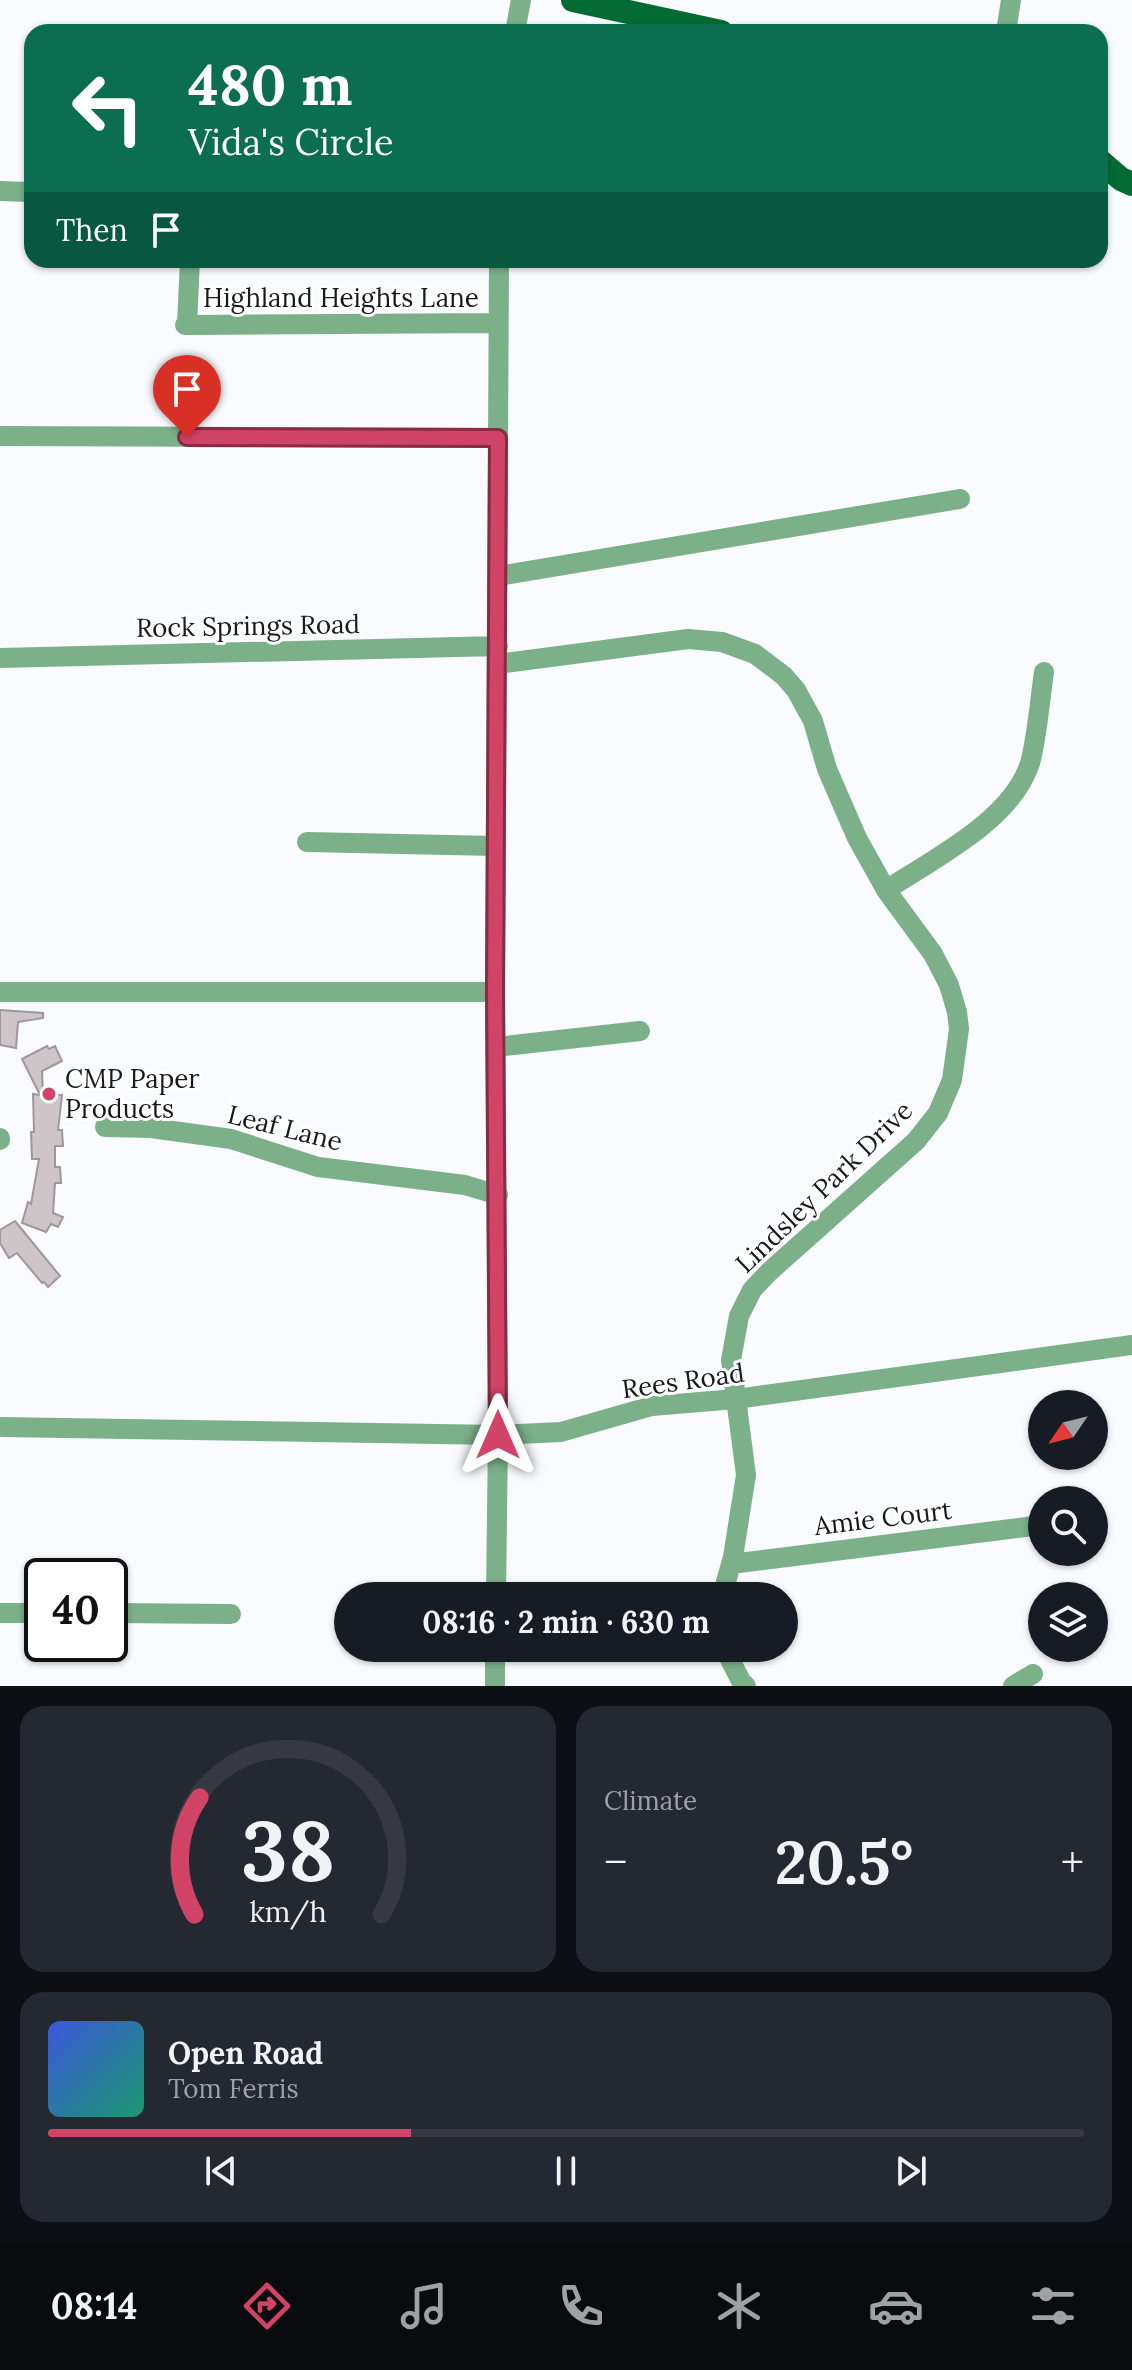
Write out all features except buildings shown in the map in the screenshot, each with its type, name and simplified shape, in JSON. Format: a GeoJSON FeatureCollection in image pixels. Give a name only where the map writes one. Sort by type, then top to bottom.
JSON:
{"type":"FeatureCollection","features":[{"type":"Feature","properties":{"kind":"main road"},"geometry":{"type":"LineString","coordinates":[[573,0],[684,24]]}},
{"type":"Feature","properties":{"kind":"main road"},"geometry":{"type":"LineString","coordinates":[[1108,168],[1132,184]]}},
{"type":"Feature","properties":{"kind":"street"},"geometry":{"type":"LineString","coordinates":[[516,24],[521,0]]}},
{"type":"Feature","properties":{"kind":"street"},"geometry":{"type":"LineString","coordinates":[[1007,24],[1011,0]]}},
{"type":"Feature","properties":{"kind":"street"},"geometry":{"type":"LineString","coordinates":[[0,191],[24,192]]}},
{"type":"Feature","properties":{"kind":"street","name":"Highland Heights Lane"},"geometry":{"type":"LineString","coordinates":[[190,268],[186,325],[498,323]]}},
{"type":"Feature","properties":{"kind":"street"},"geometry":{"type":"LineString","coordinates":[[496,1582],[499,268]]}},
{"type":"Feature","properties":{"kind":"street"},"geometry":{"type":"LineString","coordinates":[[0,436],[498,438]]}},
{"type":"Feature","properties":{"kind":"street"},"geometry":{"type":"LineString","coordinates":[[498,576],[960,499]]}},
{"type":"Feature","properties":{"kind":"street","name":"Lindsley Park Drive"},"geometry":{"type":"LineString","coordinates":[[498,655],[688,639],[722,642],[755,654],[784,676],[796,690],[813,721],[827,769],[857,838],[886,890],[933,954],[949,985],[957,1012],[959,1029],[952,1080],[938,1113],[916,1141],[769,1272],[752,1290],[739,1316],[731,1360],[746,1475],[726,1582]]}},
{"type":"Feature","properties":{"kind":"street","name":"Rock Springs Road"},"geometry":{"type":"LineString","coordinates":[[0,658],[498,655]]}},
{"type":"Feature","properties":{"kind":"street"},"geometry":{"type":"LineString","coordinates":[[886,890],[988,822],[1015,794],[1030,762],[1044,672]]}},
{"type":"Feature","properties":{"kind":"street"},"geometry":{"type":"LineString","coordinates":[[307,842],[496,846]]}},
{"type":"Feature","properties":{"kind":"street"},"geometry":{"type":"LineString","coordinates":[[0,992],[495,992]]}},
{"type":"Feature","properties":{"kind":"street"},"geometry":{"type":"LineString","coordinates":[[496,1047],[640,1031]]}},
{"type":"Feature","properties":{"kind":"street","name":"Leaf Lane"},"geometry":{"type":"LineString","coordinates":[[105,1127],[151,1128],[231,1139],[318,1167],[465,1185],[498,1195]]}},
{"type":"Feature","properties":{"kind":"street","name":"Rees Road"},"geometry":{"type":"LineString","coordinates":[[0,1427],[498,1435],[561,1432],[652,1406],[736,1399],[1132,1345]]}},
{"type":"Feature","properties":{"kind":"street","name":"Amie Court"},"geometry":{"type":"LineString","coordinates":[[731,1564],[1028,1527]]}},
{"type":"Feature","properties":{"kind":"street"},"geometry":{"type":"LineString","coordinates":[[0,1613],[24,1613]]}},
{"type":"Feature","properties":{"kind":"street"},"geometry":{"type":"LineString","coordinates":[[128,1613],[231,1614]]}},
{"type":"Feature","properties":{"kind":"street"},"geometry":{"type":"LineString","coordinates":[[495,1662],[495,1686]]}},
{"type":"Feature","properties":{"kind":"street"},"geometry":{"type":"LineString","coordinates":[[731,1662],[746,1686]]}},
{"type":"Feature","properties":{"kind":"street"},"geometry":{"type":"LineString","coordinates":[[1013,1686],[1033,1674]]}},
{"type":"Feature","properties":{"kind":"place","name":"CMP Paper Products"},"geometry":{"type":"Point","coordinates":[49,1094]}},
{"type":"Feature","properties":{"kind":"route"},"geometry":{"type":"LineString","coordinates":[[187,437],[498,438],[495,1109],[498,1435]]}}]}
